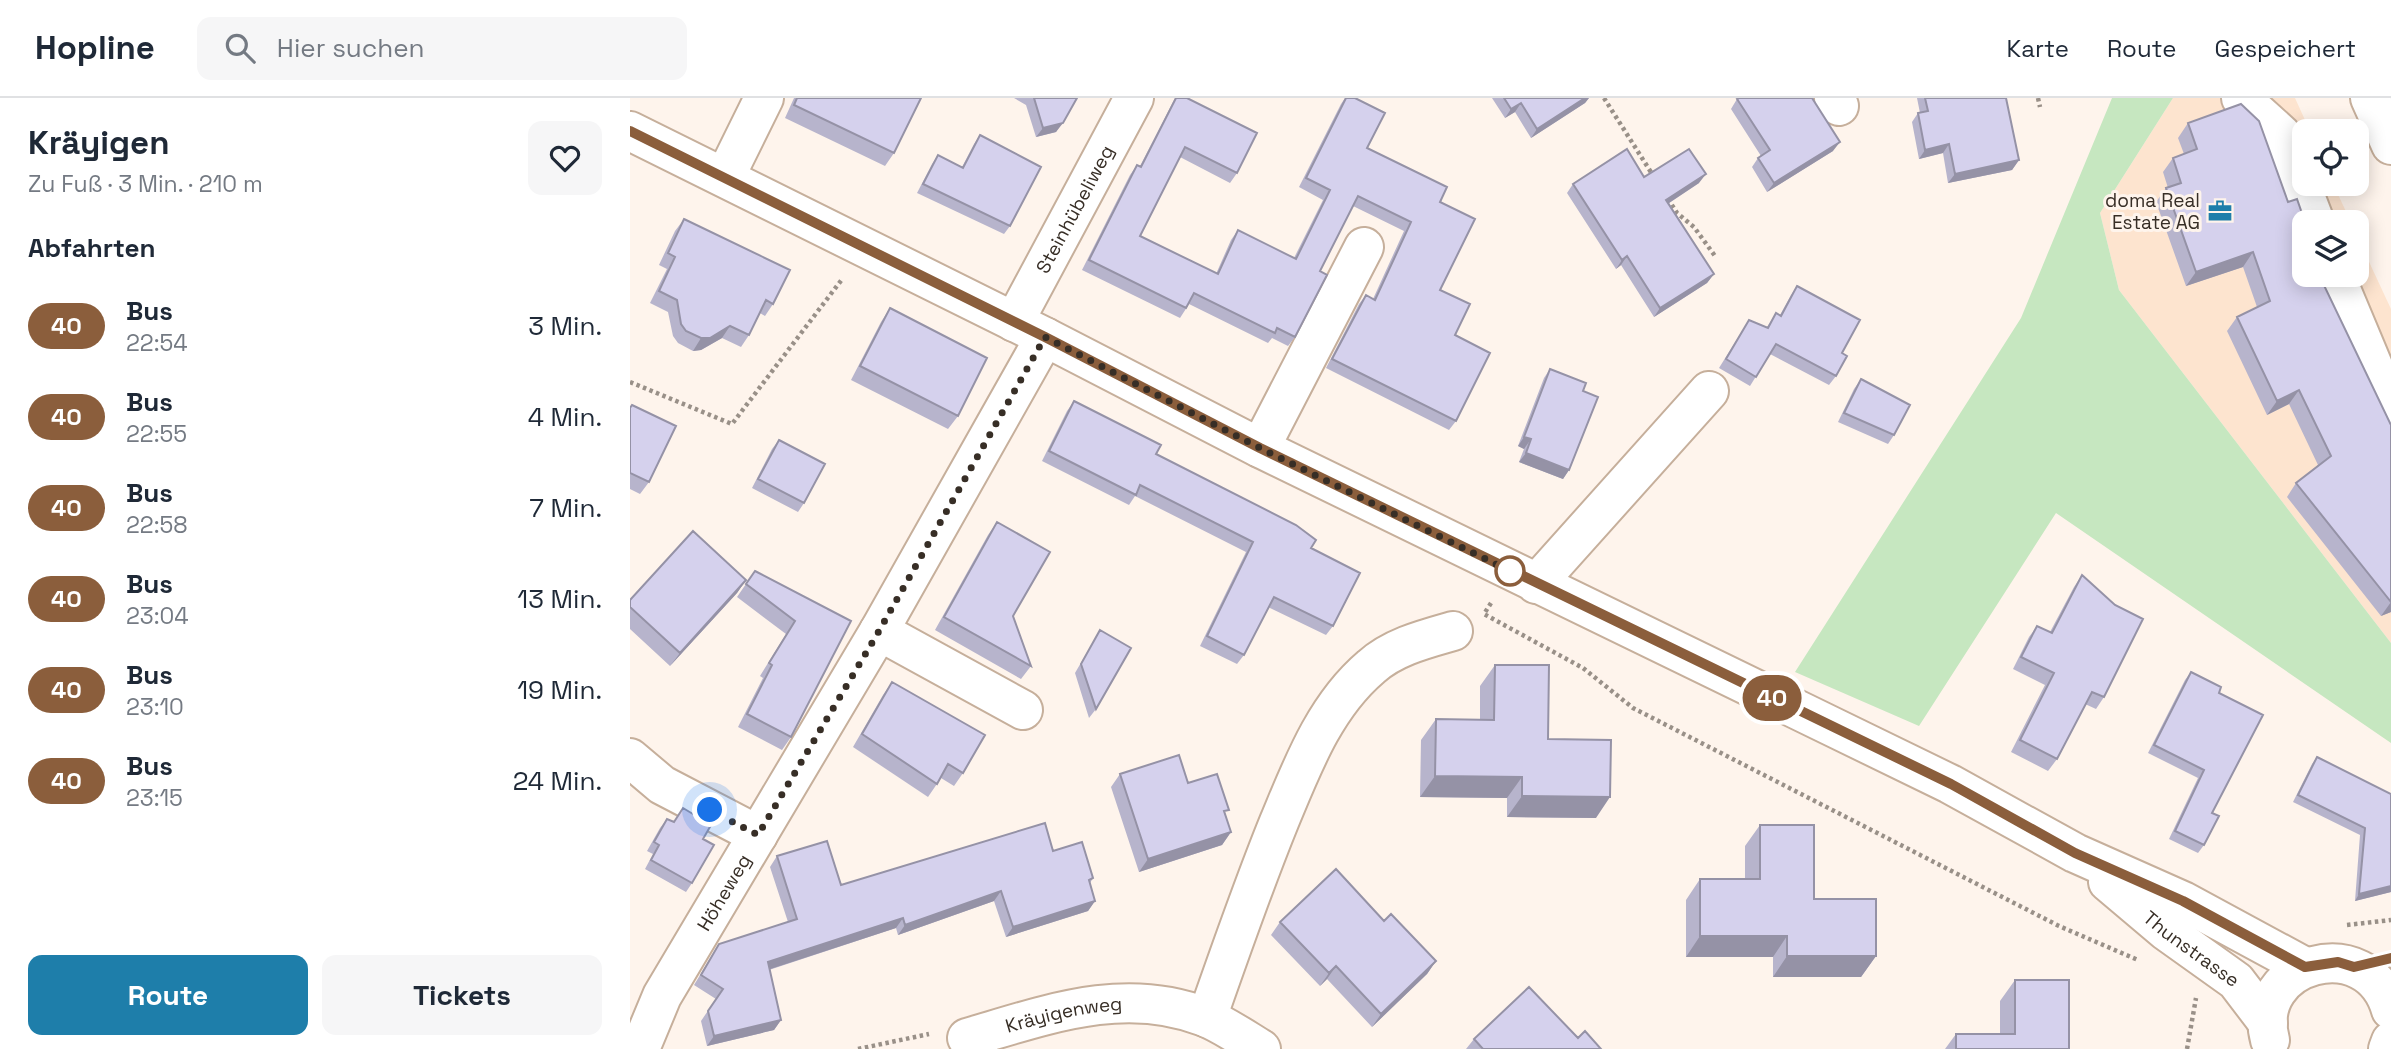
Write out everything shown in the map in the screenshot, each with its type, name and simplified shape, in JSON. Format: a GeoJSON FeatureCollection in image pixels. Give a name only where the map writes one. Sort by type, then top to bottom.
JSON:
{"type":"FeatureCollection","features":[{"type":"Feature","properties":{"kind":"main road"},"geometry":{"type":"LineString","coordinates":[[725,177],[764,98]]}},
{"type":"Feature","properties":{"kind":"main road","name":"Steinhübeliweg"},"geometry":{"type":"LineString","coordinates":[[1029,329],[1134,98]]}},
{"type":"Feature","properties":{"kind":"main road"},"geometry":{"type":"LineString","coordinates":[[2241,98],[2282,135],[2310,210]]}},
{"type":"Feature","properties":{"kind":"main road"},"geometry":{"type":"LineString","coordinates":[[2370,98],[2391,145]]}},
{"type":"Feature","properties":{"kind":"main road","name":"Thunstrasse"},"geometry":{"type":"LineString","coordinates":[[630,131],[1029,329],[1260,448],[1951,784],[2075,853],[2183,901],[2305,967]]}},
{"type":"Feature","properties":{"kind":"main road"},"geometry":{"type":"LineString","coordinates":[[1260,448],[1364,247]]}},
{"type":"Feature","properties":{"kind":"main road"},"geometry":{"type":"LineString","coordinates":[[2340,287],[2391,409]]}},
{"type":"Feature","properties":{"kind":"main road","name":"Höheweg"},"geometry":{"type":"LineString","coordinates":[[640,1049],[663,996],[879,631],[1029,329]]}},
{"type":"Feature","properties":{"kind":"main road"},"geometry":{"type":"LineString","coordinates":[[1523,578],[1709,391]]}},
{"type":"Feature","properties":{"kind":"main road"},"geometry":{"type":"LineString","coordinates":[[879,631],[1023,710]]}},
{"type":"Feature","properties":{"kind":"main road"},"geometry":{"type":"LineString","coordinates":[[1208,1018],[1253,887],[1304,760],[1343,695],[1372,665],[1409,645],[1453,631]]}},
{"type":"Feature","properties":{"kind":"main road"},"geometry":{"type":"LineString","coordinates":[[630,758],[662,785],[758,835]]}},
{"type":"Feature","properties":{"kind":"main road","name":"Thunstrasse"},"geometry":{"type":"LineString","coordinates":[[2075,853],[2166,931],[2236,981],[2270,1036]]}},
{"type":"Feature","properties":{"kind":"main road"},"geometry":{"type":"LineString","coordinates":[[2354,967],[2391,958]]}},
{"type":"Feature","properties":{"kind":"main road"},"geometry":{"type":"LineString","coordinates":[[2270,1036],[2273,1000],[2286,980],[2305,967],[2338,962],[2354,967],[2370,976],[2383,990],[2391,1010]]}},
{"type":"Feature","properties":{"kind":"main road","name":"Kräyigenweg"},"geometry":{"type":"LineString","coordinates":[[968,1038],[1068,1008],[1111,1002],[1147,1002],[1208,1018],[1261,1049]]}},
{"type":"Feature","properties":{"kind":"main road"},"geometry":{"type":"LineString","coordinates":[[2388,1049],[2391,1041]]}},
{"type":"Feature","properties":{"kind":"path"},"geometry":{"type":"LineString","coordinates":[[1604,98],[1655,179]]}},
{"type":"Feature","properties":{"kind":"path"},"geometry":{"type":"LineString","coordinates":[[2038,98],[2040,107]]}},
{"type":"Feature","properties":{"kind":"path"},"geometry":{"type":"LineString","coordinates":[[1662,190],[1676,213],[1694,227],[1715,256]]}},
{"type":"Feature","properties":{"kind":"path"},"geometry":{"type":"LineString","coordinates":[[630,382],[732,424],[840,283],[863,248]]}},
{"type":"Feature","properties":{"kind":"path"},"geometry":{"type":"LineString","coordinates":[[1523,578],[1484,614],[1583,667],[1633,708],[2059,926],[2148,964]]}},
{"type":"Feature","properties":{"kind":"path"},"geometry":{"type":"LineString","coordinates":[[2341,925],[2391,920]]}},
{"type":"Feature","properties":{"kind":"path"},"geometry":{"type":"LineString","coordinates":[[2188,1049],[2198,985]]}},
{"type":"Feature","properties":{"kind":"path"},"geometry":{"type":"LineString","coordinates":[[858,1049],[941,1031],[968,1038]]}},
{"type":"Feature","properties":{"kind":"shaded area"},"geometry":{"type":"Polygon","coordinates":[[[2173,98],[2295,98],[2305,119],[2292,119],[2292,196],[2339,196],[2345,210],[2292,210],[2292,287],[2369,287],[2369,262],[2391,309],[2391,643],[2119,290],[2100,213],[2173,98]]]}},
{"type":"Feature","properties":{"kind":"green space"},"geometry":{"type":"Polygon","coordinates":[[[2112,98],[2173,98],[2100,213],[2119,290],[2391,643],[2391,743],[2056,513],[1919,726],[1795,672],[2021,318],[2112,98]]]}},
{"type":"Feature","properties":{"kind":"building"},"geometry":{"type":"Polygon","coordinates":[[[797,98],[921,98],[894,153],[794,105],[797,98]]]}},
{"type":"Feature","properties":{"kind":"building"},"geometry":{"type":"Polygon","coordinates":[[[1034,98],[1077,98],[1063,123],[1043,128],[1034,98]]]}},
{"type":"Feature","properties":{"kind":"building"},"geometry":{"type":"Polygon","coordinates":[[[1176,98],[1187,98],[1257,133],[1237,173],[1185,147],[1140,236],[1218,274],[1238,230],[1296,259],[1330,190],[1306,178],[1346,98],[1355,98],[1385,113],[1367,148],[1447,187],[1440,202],[1475,219],[1440,290],[1470,304],[1455,335],[1490,353],[1456,421],[1332,359],[1366,295],[1375,300],[1411,222],[1358,196],[1320,271],[1327,275],[1295,337],[1277,328],[1275,333],[1194,293],[1186,308],[1089,260],[1137,165],[1141,167],[1176,98]]]}},
{"type":"Feature","properties":{"kind":"building"},"geometry":{"type":"Polygon","coordinates":[[[1504,98],[1585,98],[1537,129],[1521,103],[1511,109],[1504,98]]]}},
{"type":"Feature","properties":{"kind":"building"},"geometry":{"type":"Polygon","coordinates":[[[1812,98],[1840,142],[1774,183],[1758,158],[1770,150],[1737,99],[1812,98]]]}},
{"type":"Feature","properties":{"kind":"building"},"geometry":{"type":"Polygon","coordinates":[[[1925,98],[2006,98],[2019,160],[1955,174],[1949,144],[1925,150],[1918,113],[1928,111],[1925,98]]]}},
{"type":"Feature","properties":{"kind":"building"},"geometry":{"type":"Polygon","coordinates":[[[2241,104],[2259,121],[2288,202],[2297,199],[2301,210],[2292,210],[2292,287],[2325,287],[2391,425],[2391,602],[2296,483],[2331,456],[2299,390],[2277,401],[2237,317],[2270,301],[2253,252],[2196,272],[2166,188],[2181,183],[2173,158],[2197,149],[2188,123],[2241,104]]]}},
{"type":"Feature","properties":{"kind":"building"},"geometry":{"type":"Polygon","coordinates":[[[980,135],[1041,167],[1010,226],[923,184],[938,155],[963,168],[980,135]]]}},
{"type":"Feature","properties":{"kind":"building"},"geometry":{"type":"Polygon","coordinates":[[[1627,149],[1644,177],[1689,149],[1706,174],[1666,200],[1714,274],[1660,308],[1627,256],[1622,260],[1573,184],[1627,149]]]}},
{"type":"Feature","properties":{"kind":"building"},"geometry":{"type":"Polygon","coordinates":[[[684,219],[790,270],[773,304],[766,300],[749,335],[730,326],[710,338],[701,338],[686,331],[681,324],[677,300],[659,291],[675,257],[668,253],[684,219]]]}},
{"type":"Feature","properties":{"kind":"building"},"geometry":{"type":"Polygon","coordinates":[[[1797,286],[1860,320],[1842,353],[1847,356],[1836,376],[1776,344],[1756,377],[1726,359],[1749,320],[1768,328],[1776,313],[1781,316],[1797,286]]]}},
{"type":"Feature","properties":{"kind":"building"},"geometry":{"type":"Polygon","coordinates":[[[890,308],[987,358],[958,416],[860,366],[890,308]]]}},
{"type":"Feature","properties":{"kind":"building"},"geometry":{"type":"Polygon","coordinates":[[[1550,369],[1586,383],[1583,391],[1598,397],[1569,470],[1526,453],[1531,439],[1524,437],[1550,369]]]}},
{"type":"Feature","properties":{"kind":"building"},"geometry":{"type":"Polygon","coordinates":[[[1861,379],[1910,405],[1894,435],[1844,413],[1861,379]]]}},
{"type":"Feature","properties":{"kind":"building"},"geometry":{"type":"Polygon","coordinates":[[[1074,401],[1161,445],[1156,454],[1296,525],[1316,540],[1311,548],[1360,573],[1333,626],[1274,597],[1244,655],[1207,636],[1253,542],[1140,485],[1136,495],[1049,451],[1074,401]]]}},
{"type":"Feature","properties":{"kind":"building"},"geometry":{"type":"Polygon","coordinates":[[[632,405],[676,426],[649,482],[630,473],[632,405]]]}},
{"type":"Feature","properties":{"kind":"building"},"geometry":{"type":"Polygon","coordinates":[[[779,440],[825,464],[804,503],[758,479],[779,440]]]}},
{"type":"Feature","properties":{"kind":"building"},"geometry":{"type":"Polygon","coordinates":[[[997,522],[1050,552],[1013,616],[1031,666],[944,617],[997,522]]]}},
{"type":"Feature","properties":{"kind":"building"},"geometry":{"type":"Polygon","coordinates":[[[693,531],[746,580],[680,653],[630,607],[630,600],[693,531]]]}},
{"type":"Feature","properties":{"kind":"building"},"geometry":{"type":"Polygon","coordinates":[[[755,571],[851,621],[791,737],[747,714],[772,665],[769,663],[795,621],[746,584],[755,571]]]}},
{"type":"Feature","properties":{"kind":"building"},"geometry":{"type":"Polygon","coordinates":[[[2082,575],[2115,605],[2143,619],[2104,697],[2092,692],[2057,759],[2020,740],[2054,673],[2021,657],[2037,626],[2052,633],[2082,575]]]}},
{"type":"Feature","properties":{"kind":"building"},"geometry":{"type":"Polygon","coordinates":[[[1100,630],[1131,648],[1096,709],[1081,664],[1100,630]]]}},
{"type":"Feature","properties":{"kind":"building"},"geometry":{"type":"Polygon","coordinates":[[[1495,665],[1549,665],[1548,739],[1611,740],[1610,797],[1522,796],[1522,777],[1435,776],[1436,719],[1494,720],[1495,665]]]}},
{"type":"Feature","properties":{"kind":"building"},"geometry":{"type":"Polygon","coordinates":[[[2191,672],[2221,687],[2219,693],[2263,715],[2212,813],[2219,816],[2204,845],[2175,831],[2204,770],[2154,745],[2191,672]]]}},
{"type":"Feature","properties":{"kind":"building"},"geometry":{"type":"Polygon","coordinates":[[[892,682],[985,735],[963,773],[948,764],[937,784],[862,734],[892,682]]]}},
{"type":"Feature","properties":{"kind":"building"},"geometry":{"type":"Polygon","coordinates":[[[1179,755],[1188,783],[1217,774],[1229,810],[1224,811],[1231,832],[1148,859],[1120,774],[1179,755]]]}},
{"type":"Feature","properties":{"kind":"building"},"geometry":{"type":"Polygon","coordinates":[[[2317,757],[2391,794],[2391,886],[2359,894],[2365,828],[2298,795],[2317,757]]]}},
{"type":"Feature","properties":{"kind":"building"},"geometry":{"type":"Polygon","coordinates":[[[683,808],[711,825],[703,839],[714,845],[692,883],[651,860],[659,845],[654,842],[667,819],[674,822],[683,808]]]}},
{"type":"Feature","properties":{"kind":"building"},"geometry":{"type":"Polygon","coordinates":[[[1045,823],[1053,851],[1082,842],[1093,878],[1089,880],[1095,901],[1013,927],[1001,891],[905,925],[903,918],[768,962],[781,1020],[714,1036],[708,1011],[723,989],[701,975],[719,944],[797,919],[777,856],[827,841],[841,885],[1045,823]]]}},
{"type":"Feature","properties":{"kind":"building"},"geometry":{"type":"Polygon","coordinates":[[[1760,825],[1814,825],[1814,899],[1876,899],[1876,956],[1787,956],[1787,936],[1700,936],[1700,879],[1760,879],[1760,825]]]}},
{"type":"Feature","properties":{"kind":"building"},"geometry":{"type":"Polygon","coordinates":[[[1336,869],[1384,921],[1391,914],[1436,961],[1381,1014],[1336,966],[1329,973],[1280,922],[1336,869]]]}},
{"type":"Feature","properties":{"kind":"building"},"geometry":{"type":"Polygon","coordinates":[[[2015,980],[2069,980],[2069,1049],[1956,1049],[1956,1034],[2015,1034],[2015,980]]]}},
{"type":"Feature","properties":{"kind":"building"},"geometry":{"type":"Polygon","coordinates":[[[1529,987],[1578,1038],[1585,1031],[1601,1049],[1483,1049],[1474,1039],[1529,987]]]}},
{"type":"Feature","properties":{"kind":"bus line","name":"40"},"geometry":{"type":"LineString","coordinates":[[630,131],[1045,337],[1260,448],[1951,784],[2075,853],[2183,901],[2305,967],[2338,962],[2354,967],[2391,958]]}},
{"type":"Feature","properties":{"kind":"place","name":"doma Real Estate AG"},"geometry":{"type":"Point","coordinates":[2220,211]}},
{"type":"Feature","properties":{"kind":"route"},"geometry":{"type":"LineString","coordinates":[[710,810],[758,835],[879,631],[1045,337],[1260,448],[1510,571]]}}]}
